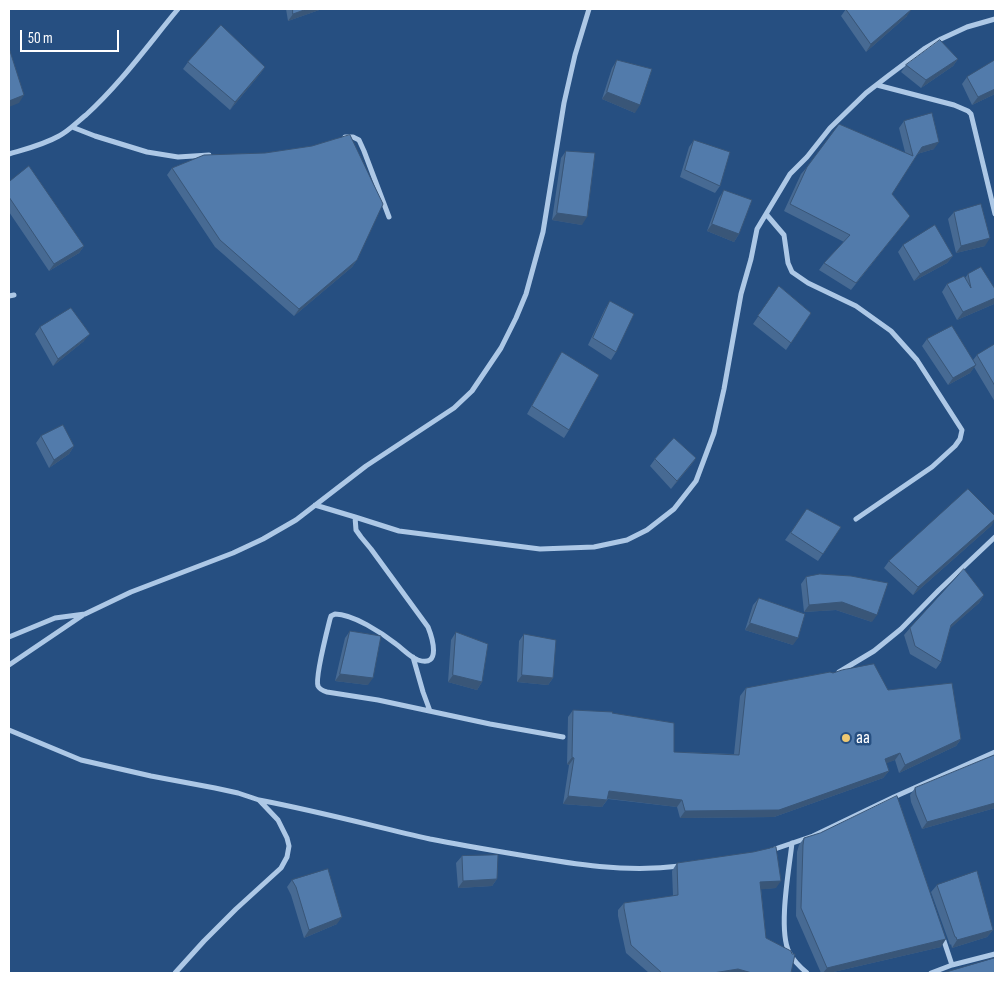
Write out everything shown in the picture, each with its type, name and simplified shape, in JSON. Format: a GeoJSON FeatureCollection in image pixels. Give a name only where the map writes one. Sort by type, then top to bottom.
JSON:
{"type":"FeatureCollection","features":[{"type":"Feature","properties":{"kind":"street"},"geometry":{"type":"LineString","coordinates":[[9,154],[42,145],[72,127],[125,75],[178,9]]}},
{"type":"Feature","properties":{"kind":"street"},"geometry":{"type":"LineString","coordinates":[[9,665],[85,614],[131,592],[234,553],[296,520],[366,466],[454,408],[472,390],[501,348],[526,294],[543,232],[564,103],[575,54],[589,9]]}},
{"type":"Feature","properties":{"kind":"street"},"geometry":{"type":"LineString","coordinates":[[315,505],[399,531],[540,549],[594,547],[627,540],[646,530],[674,509],[696,481],[718,419],[741,294],[757,229],[790,174],[807,157],[830,128],[877,84],[924,48],[967,27],[995,19]]}},
{"type":"Feature","properties":{"kind":"street"},"geometry":{"type":"LineString","coordinates":[[877,84],[954,105],[971,114],[995,214]]}},
{"type":"Feature","properties":{"kind":"street"},"geometry":{"type":"LineString","coordinates":[[72,127],[141,151],[178,157],[211,155]]}},
{"type":"Feature","properties":{"kind":"street"},"geometry":{"type":"LineString","coordinates":[[336,139],[346,136],[358,140],[389,217]]}},
{"type":"Feature","properties":{"kind":"street"},"geometry":{"type":"LineString","coordinates":[[766,214],[784,235],[788,262],[792,272],[808,283],[856,306],[891,331],[917,360],[962,430],[960,439],[955,446],[932,468],[856,519]]}},
{"type":"Feature","properties":{"kind":"street"},"geometry":{"type":"LineString","coordinates":[[355,517],[356,530],[361,538],[428,627],[434,646],[433,655],[425,661],[420,660],[413,657],[379,631],[340,614],[334,614],[330,619],[318,674],[317,681],[321,690],[430,710],[490,724],[563,736]]}},
{"type":"Feature","properties":{"kind":"street"},"geometry":{"type":"LineString","coordinates":[[832,675],[862,660],[898,633],[939,590],[995,537]]}},
{"type":"Feature","properties":{"kind":"street"},"geometry":{"type":"LineString","coordinates":[[9,636],[55,618],[85,614]]}},
{"type":"Feature","properties":{"kind":"street"},"geometry":{"type":"LineString","coordinates":[[413,657],[430,710]]}},
{"type":"Feature","properties":{"kind":"street"},"geometry":{"type":"LineString","coordinates":[[9,730],[81,760],[151,776],[227,790],[259,800],[456,844],[611,868],[685,865]]}},
{"type":"Feature","properties":{"kind":"street"},"geometry":{"type":"LineString","coordinates":[[768,851],[813,836],[995,752]]}},
{"type":"Feature","properties":{"kind":"street"},"geometry":{"type":"LineString","coordinates":[[894,797],[897,806]]}},
{"type":"Feature","properties":{"kind":"street"},"geometry":{"type":"LineString","coordinates":[[175,973],[236,909],[281,868],[287,857],[288,838],[278,820],[259,800]]}},
{"type":"Feature","properties":{"kind":"street"},"geometry":{"type":"LineString","coordinates":[[792,844],[784,930],[790,954],[806,973]]}},
{"type":"Feature","properties":{"kind":"street"},"geometry":{"type":"LineString","coordinates":[[939,928],[952,966]]}},
{"type":"Feature","properties":{"kind":"street"},"geometry":{"type":"LineString","coordinates":[[931,973],[995,954]]}},
{"type":"Feature","properties":{"kind":"building"},"geometry":{"type":"Polygon","coordinates":[[[293,9],[307,9],[293,14],[293,9]]]}},
{"type":"Feature","properties":{"kind":"building"},"geometry":{"type":"Polygon","coordinates":[[[846,9],[912,9],[871,44],[846,9]]]}},
{"type":"Feature","properties":{"kind":"building"},"geometry":{"type":"Polygon","coordinates":[[[221,25],[265,67],[235,102],[188,62],[221,25]]]}},
{"type":"Feature","properties":{"kind":"building"},"geometry":{"type":"Polygon","coordinates":[[[940,40],[958,59],[926,80],[906,65],[940,40]]]}},
{"type":"Feature","properties":{"kind":"building"},"geometry":{"type":"Polygon","coordinates":[[[9,48],[24,95],[9,101],[9,48]]]}},
{"type":"Feature","properties":{"kind":"building"},"geometry":{"type":"Polygon","coordinates":[[[617,60],[652,69],[640,105],[607,92],[617,60]]]}},
{"type":"Feature","properties":{"kind":"building"},"geometry":{"type":"Polygon","coordinates":[[[995,60],[995,89],[978,97],[967,77],[995,60]]]}},
{"type":"Feature","properties":{"kind":"building"},"geometry":{"type":"Polygon","coordinates":[[[932,113],[939,142],[922,147],[892,194],[910,216],[856,283],[824,263],[850,235],[790,204],[807,167],[839,124],[913,156],[904,121],[932,113]]]}},
{"type":"Feature","properties":{"kind":"building"},"geometry":{"type":"Polygon","coordinates":[[[350,135],[383,204],[357,260],[299,309],[220,240],[172,168],[204,155],[265,153],[312,146],[350,135]]]}},
{"type":"Feature","properties":{"kind":"building"},"geometry":{"type":"Polygon","coordinates":[[[694,140],[730,152],[720,186],[685,170],[694,140]]]}},
{"type":"Feature","properties":{"kind":"building"},"geometry":{"type":"Polygon","coordinates":[[[566,151],[595,153],[587,217],[557,213],[566,151]]]}},
{"type":"Feature","properties":{"kind":"building"},"geometry":{"type":"Polygon","coordinates":[[[29,166],[84,246],[54,264],[9,197],[9,182],[29,166]]]}},
{"type":"Feature","properties":{"kind":"building"},"geometry":{"type":"Polygon","coordinates":[[[724,190],[752,200],[739,234],[712,224],[724,190]]]}},
{"type":"Feature","properties":{"kind":"building"},"geometry":{"type":"Polygon","coordinates":[[[981,204],[990,238],[961,246],[954,212],[981,204]]]}},
{"type":"Feature","properties":{"kind":"building"},"geometry":{"type":"Polygon","coordinates":[[[935,225],[953,256],[920,274],[903,245],[935,225]]]}},
{"type":"Feature","properties":{"kind":"building"},"geometry":{"type":"Polygon","coordinates":[[[981,267],[995,289],[995,298],[963,312],[947,284],[964,276],[971,288],[968,274],[981,267]]]}},
{"type":"Feature","properties":{"kind":"building"},"geometry":{"type":"Polygon","coordinates":[[[779,286],[811,313],[791,343],[758,316],[779,286]]]}},
{"type":"Feature","properties":{"kind":"building"},"geometry":{"type":"Polygon","coordinates":[[[610,301],[634,314],[616,352],[593,338],[610,301]]]}},
{"type":"Feature","properties":{"kind":"building"},"geometry":{"type":"Polygon","coordinates":[[[71,308],[90,334],[58,359],[40,327],[71,308]]]}},
{"type":"Feature","properties":{"kind":"building"},"geometry":{"type":"Polygon","coordinates":[[[952,326],[976,365],[953,378],[927,339],[952,326]]]}},
{"type":"Feature","properties":{"kind":"building"},"geometry":{"type":"Polygon","coordinates":[[[995,344],[995,386],[977,355],[995,344]]]}},
{"type":"Feature","properties":{"kind":"building"},"geometry":{"type":"Polygon","coordinates":[[[562,352],[599,375],[569,430],[532,406],[562,352]]]}},
{"type":"Feature","properties":{"kind":"building"},"geometry":{"type":"Polygon","coordinates":[[[63,425],[74,446],[54,460],[41,436],[63,425]]]}},
{"type":"Feature","properties":{"kind":"building"},"geometry":{"type":"Polygon","coordinates":[[[674,438],[696,458],[677,481],[655,459],[674,438]]]}},
{"type":"Feature","properties":{"kind":"building"},"geometry":{"type":"Polygon","coordinates":[[[968,489],[995,516],[995,519],[918,587],[889,561],[968,489]]]}},
{"type":"Feature","properties":{"kind":"building"},"geometry":{"type":"Polygon","coordinates":[[[807,509],[841,527],[823,554],[791,533],[807,509]]]}},
{"type":"Feature","properties":{"kind":"building"},"geometry":{"type":"Polygon","coordinates":[[[964,569],[984,595],[951,625],[941,662],[915,646],[910,628],[964,569]]]}},
{"type":"Feature","properties":{"kind":"building"},"geometry":{"type":"Polygon","coordinates":[[[820,574],[851,576],[888,583],[877,615],[842,602],[809,605],[806,577],[820,574]]]}},
{"type":"Feature","properties":{"kind":"building"},"geometry":{"type":"Polygon","coordinates":[[[759,598],[805,614],[798,638],[750,623],[759,598]]]}},
{"type":"Feature","properties":{"kind":"building"},"geometry":{"type":"Polygon","coordinates":[[[350,631],[381,636],[373,678],[340,674],[350,631]]]}},
{"type":"Feature","properties":{"kind":"building"},"geometry":{"type":"Polygon","coordinates":[[[456,632],[488,644],[482,682],[453,675],[456,632]]]}},
{"type":"Feature","properties":{"kind":"building"},"geometry":{"type":"Polygon","coordinates":[[[524,634],[556,640],[553,678],[522,675],[524,634]]]}},
{"type":"Feature","properties":{"kind":"building","name":"aa"},"geometry":{"type":"Polygon","coordinates":[[[874,664],[888,690],[952,683],[961,739],[905,765],[900,753],[885,759],[889,771],[779,810],[685,811],[682,800],[609,791],[607,800],[568,796],[574,758],[572,757],[573,710],[613,712],[674,723],[674,752],[739,755],[746,688],[874,664]]]}},
{"type":"Feature","properties":{"kind":"building"},"geometry":{"type":"Polygon","coordinates":[[[995,755],[995,803],[927,822],[915,788],[995,755]]]}},
{"type":"Feature","properties":{"kind":"building"},"geometry":{"type":"Polygon","coordinates":[[[897,796],[946,939],[827,968],[801,908],[804,838],[820,833],[897,796]]]}},
{"type":"Feature","properties":{"kind":"building"},"geometry":{"type":"Polygon","coordinates":[[[776,847],[781,881],[760,882],[766,938],[795,954],[791,973],[752,973],[738,969],[713,973],[662,973],[631,945],[624,903],[678,895],[677,863],[776,847]]]}},
{"type":"Feature","properties":{"kind":"building"},"geometry":{"type":"Polygon","coordinates":[[[498,855],[497,879],[463,881],[462,856],[498,855]]]}},
{"type":"Feature","properties":{"kind":"building"},"geometry":{"type":"Polygon","coordinates":[[[328,869],[342,917],[309,930],[296,887],[292,880],[328,869]]]}},
{"type":"Feature","properties":{"kind":"building"},"geometry":{"type":"Polygon","coordinates":[[[977,871],[993,930],[957,940],[937,885],[977,871]]]}},
{"type":"Feature","properties":{"kind":"building"},"geometry":{"type":"Polygon","coordinates":[[[995,958],[995,973],[943,973],[995,958]]]}},
{"type":"Feature","properties":{"kind":"place","name":"aa"},"geometry":{"type":"Point","coordinates":[846,738]}}]}
